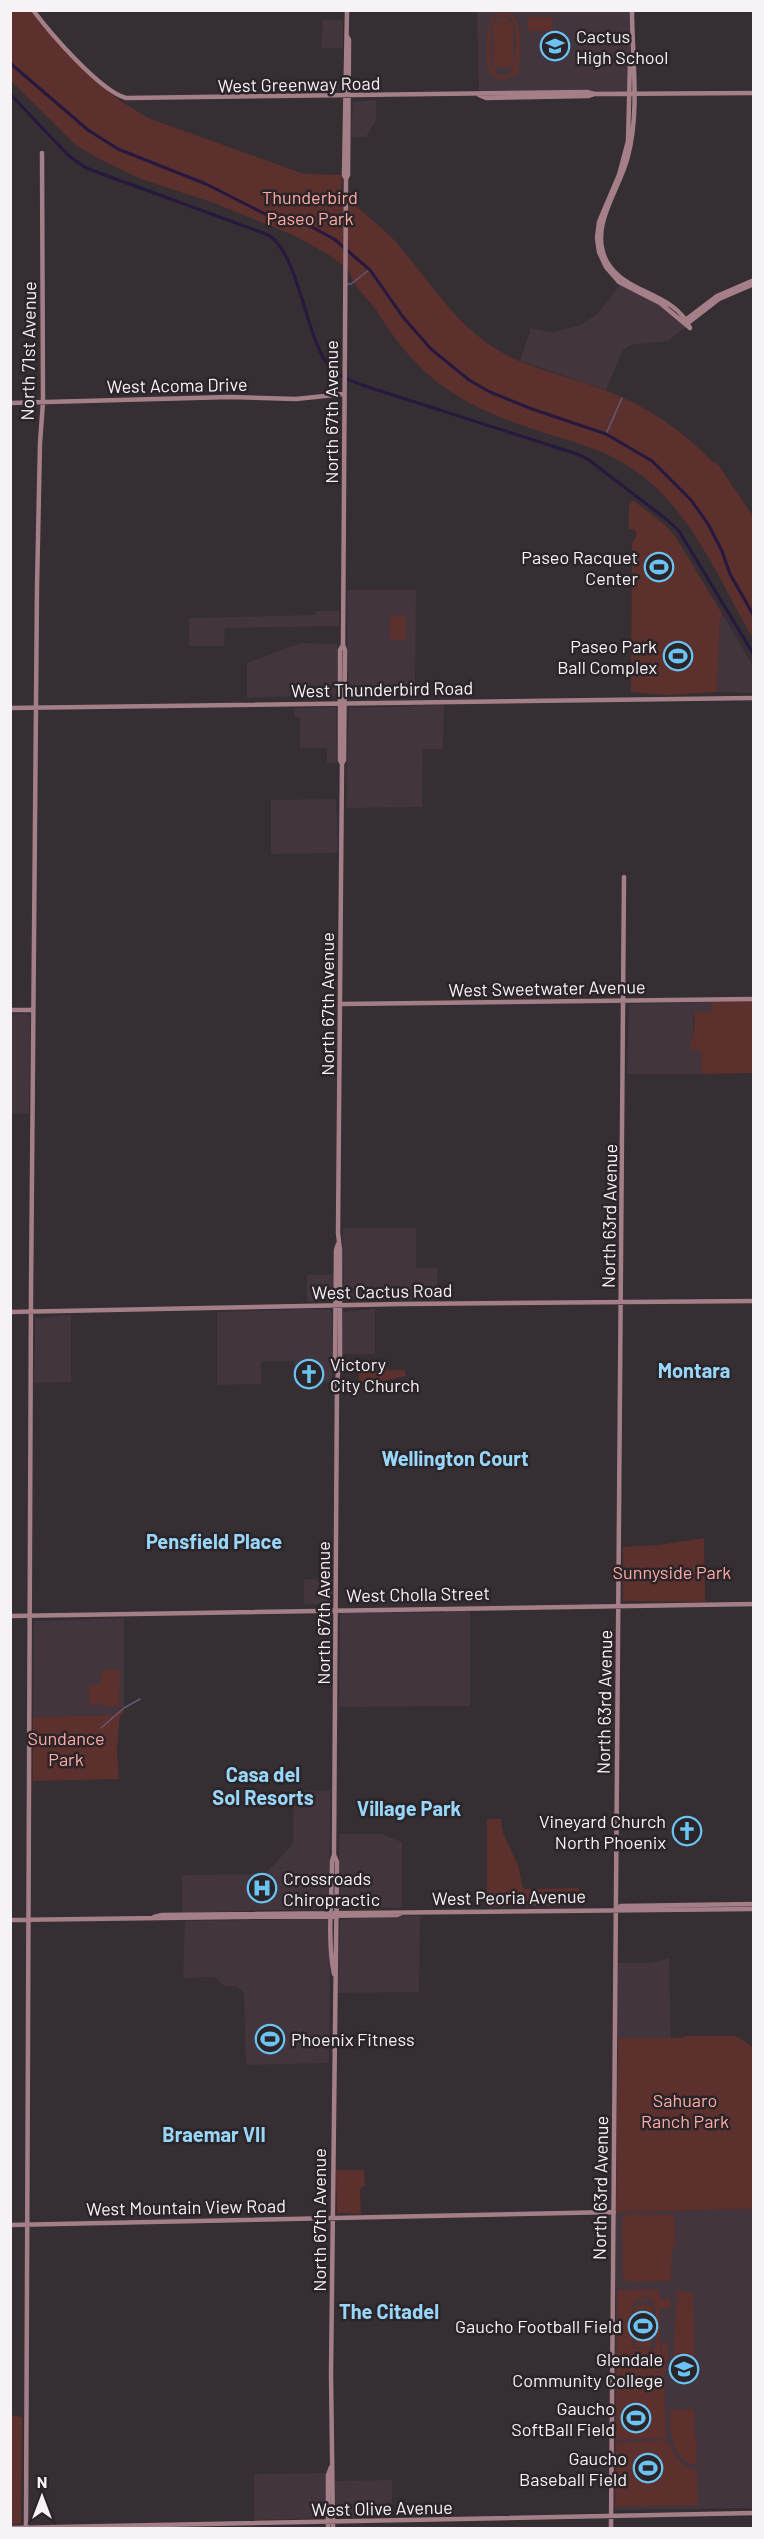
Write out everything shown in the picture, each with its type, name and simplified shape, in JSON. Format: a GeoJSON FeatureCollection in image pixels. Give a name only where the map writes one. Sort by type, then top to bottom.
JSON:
{"type":"FeatureCollection","features":[{"type":"Feature","properties":{"kind":"street","name":"West Greenway Road"},"geometry":{"type":"LineString","coordinates":[[35,10],[43,22],[92,75],[120,96],[148,99],[479,95],[485,93],[535,95],[587,92],[594,94],[753,93]]}},
{"type":"Feature","properties":{"kind":"street","name":"North 67th Avenue"},"geometry":{"type":"LineString","coordinates":[[330,2526],[328,2475],[331,2467],[334,1974],[332,1963],[337,1862],[334,1855],[338,1372],[340,1360],[338,1305],[340,1250],[338,1244],[342,764],[344,760],[342,702],[345,650],[343,645],[344,371],[346,179],[348,175],[346,96],[349,40],[347,10]]}},
{"type":"Feature","properties":{"kind":"street"},"geometry":{"type":"LineString","coordinates":[[632,10],[631,94],[626,149],[619,175],[600,218],[597,238],[599,252],[606,267],[619,282],[665,306],[685,322],[710,300],[753,282]]}},
{"type":"Feature","properties":{"kind":"street","name":"North 71st Avenue"},"geometry":{"type":"LineString","coordinates":[[26,2528],[33,1010],[40,443],[43,402],[42,153]]}},
{"type":"Feature","properties":{"kind":"street","name":"West Acoma Drive"},"geometry":{"type":"LineString","coordinates":[[10,402],[230,397],[296,399],[344,393]]}},
{"type":"Feature","properties":{"kind":"street","name":"West Thunderbird Road"},"geometry":{"type":"LineString","coordinates":[[10,708],[753,698]]}},
{"type":"Feature","properties":{"kind":"street","name":"North 63rd Avenue"},"geometry":{"type":"LineString","coordinates":[[610,2529],[625,1001],[624,877]]}},
{"type":"Feature","properties":{"kind":"street","name":"West Sweetwater Avenue"},"geometry":{"type":"LineString","coordinates":[[340,1004],[753,999]]}},
{"type":"Feature","properties":{"kind":"street"},"geometry":{"type":"LineString","coordinates":[[10,1010],[33,1010]]}},
{"type":"Feature","properties":{"kind":"street","name":"West Cactus Road"},"geometry":{"type":"LineString","coordinates":[[10,1312],[338,1305],[753,1301]]}},
{"type":"Feature","properties":{"kind":"street","name":"West Cholla Street"},"geometry":{"type":"LineString","coordinates":[[10,1616],[753,1604]]}},
{"type":"Feature","properties":{"kind":"street"},"geometry":{"type":"LineString","coordinates":[[696,1910],[725,1907],[728,1904]]}},
{"type":"Feature","properties":{"kind":"street","name":"West Peoria Avenue"},"geometry":{"type":"LineString","coordinates":[[616,1909],[621,1906],[753,1904]]}},
{"type":"Feature","properties":{"kind":"street","name":"West Peoria Avenue"},"geometry":{"type":"LineString","coordinates":[[10,1920],[154,1917],[181,1919],[402,1912],[753,1909]]}},
{"type":"Feature","properties":{"kind":"street"},"geometry":{"type":"LineString","coordinates":[[181,1919],[185,1916],[207,1914]]}},
{"type":"Feature","properties":{"kind":"street","name":"West Peoria Avenue"},"geometry":{"type":"LineString","coordinates":[[154,1917],[207,1914],[334,1914]]}},
{"type":"Feature","properties":{"kind":"street","name":"West Mountain View Road"},"geometry":{"type":"LineString","coordinates":[[10,2225],[614,2212]]}},
{"type":"Feature","properties":{"kind":"street","name":"West Olive Avenue"},"geometry":{"type":"LineString","coordinates":[[10,2528],[330,2526],[753,2513]]}},
{"type":"Feature","properties":{"kind":"shaded area","name":"Cactus High School"},"geometry":{"type":"Polygon","coordinates":[[[477,11],[632,11],[631,94],[479,95],[477,11]]]}},
{"type":"Feature","properties":{"kind":"shaded area"},"geometry":{"type":"Polygon","coordinates":[[[323,20],[343,20],[343,48],[321,48],[323,20]]]}},
{"type":"Feature","properties":{"kind":"shaded area"},"geometry":{"type":"Polygon","coordinates":[[[376,100],[376,120],[366,137],[351,137],[353,102],[376,100]]]}},
{"type":"Feature","properties":{"kind":"shaded area"},"geometry":{"type":"Polygon","coordinates":[[[620,285],[652,300],[686,327],[668,341],[630,345],[623,350],[606,390],[520,361],[531,328],[553,332],[581,325],[598,313],[620,285]]]}},
{"type":"Feature","properties":{"kind":"shaded area"},"geometry":{"type":"Polygon","coordinates":[[[347,590],[416,590],[415,697],[348,697],[347,590]]]}},
{"type":"Feature","properties":{"kind":"shaded area"},"geometry":{"type":"Polygon","coordinates":[[[316,611],[339,611],[339,626],[225,628],[224,646],[189,646],[189,618],[315,615],[316,611]]]}},
{"type":"Feature","properties":{"kind":"shaded area"},"geometry":{"type":"Polygon","coordinates":[[[723,615],[753,666],[753,693],[717,692],[720,617],[723,615]]]}},
{"type":"Feature","properties":{"kind":"shaded area"},"geometry":{"type":"Polygon","coordinates":[[[300,643],[337,644],[337,696],[315,699],[298,696],[247,698],[247,663],[300,643]]]}},
{"type":"Feature","properties":{"kind":"shaded area"},"geometry":{"type":"Polygon","coordinates":[[[444,705],[443,749],[423,749],[422,807],[346,808],[349,708],[444,705]]]}},
{"type":"Feature","properties":{"kind":"shaded area"},"geometry":{"type":"Polygon","coordinates":[[[336,707],[337,763],[327,763],[327,748],[300,748],[300,717],[294,717],[295,708],[336,707]]]}},
{"type":"Feature","properties":{"kind":"shaded area"},"geometry":{"type":"Polygon","coordinates":[[[336,799],[338,853],[271,854],[271,800],[336,799]]]}},
{"type":"Feature","properties":{"kind":"shaded area"},"geometry":{"type":"Polygon","coordinates":[[[712,1002],[712,1012],[693,1012],[693,1039],[701,1050],[701,1074],[627,1074],[629,1004],[712,1002]]]}},
{"type":"Feature","properties":{"kind":"shaded area"},"geometry":{"type":"Polygon","coordinates":[[[10,1015],[30,1016],[29,1114],[11,1113],[10,1015]]]}},
{"type":"Feature","properties":{"kind":"shaded area"},"geometry":{"type":"Polygon","coordinates":[[[343,1228],[416,1228],[416,1268],[437,1268],[437,1300],[344,1299],[343,1228]]]}},
{"type":"Feature","properties":{"kind":"shaded area"},"geometry":{"type":"Polygon","coordinates":[[[307,1275],[333,1275],[332,1300],[307,1302],[307,1275]]]}},
{"type":"Feature","properties":{"kind":"shaded area"},"geometry":{"type":"Polygon","coordinates":[[[309,1309],[332,1312],[332,1382],[295,1383],[294,1361],[261,1361],[261,1384],[217,1385],[217,1312],[309,1309]]]}},
{"type":"Feature","properties":{"kind":"shaded area"},"geometry":{"type":"Polygon","coordinates":[[[375,1309],[375,1354],[341,1354],[343,1312],[375,1309]]]}},
{"type":"Feature","properties":{"kind":"shaded area"},"geometry":{"type":"Polygon","coordinates":[[[71,1315],[71,1382],[34,1383],[35,1318],[71,1315]]]}},
{"type":"Feature","properties":{"kind":"shaded area"},"geometry":{"type":"Polygon","coordinates":[[[304,1579],[332,1580],[332,1603],[304,1605],[304,1579]]]}},
{"type":"Feature","properties":{"kind":"shaded area"},"geometry":{"type":"Polygon","coordinates":[[[447,1610],[470,1611],[470,1706],[339,1707],[340,1616],[342,1612],[442,1613],[447,1610]]]}},
{"type":"Feature","properties":{"kind":"shaded area"},"geometry":{"type":"Polygon","coordinates":[[[124,1618],[124,1707],[113,1715],[33,1717],[34,1621],[124,1618]]]}},
{"type":"Feature","properties":{"kind":"shaded area"},"geometry":{"type":"Polygon","coordinates":[[[294,1791],[331,1791],[328,1908],[182,1913],[182,1875],[265,1874],[293,1844],[294,1791]]]}},
{"type":"Feature","properties":{"kind":"shaded area"},"geometry":{"type":"Polygon","coordinates":[[[339,1834],[381,1834],[402,1842],[402,1908],[340,1907],[339,1834]]]}},
{"type":"Feature","properties":{"kind":"shaded area"},"geometry":{"type":"Polygon","coordinates":[[[378,1916],[420,1916],[419,1992],[338,1993],[340,1920],[378,1916]]]}},
{"type":"Feature","properties":{"kind":"shaded area"},"geometry":{"type":"Polygon","coordinates":[[[328,1919],[329,2063],[246,2065],[244,1993],[237,1986],[224,1986],[215,1977],[183,1978],[185,1921],[328,1919]]]}},
{"type":"Feature","properties":{"kind":"shaded area"},"geometry":{"type":"Polygon","coordinates":[[[669,1958],[671,2038],[615,2038],[616,1963],[650,1963],[669,1958]]]}},
{"type":"Feature","properties":{"kind":"shaded area","name":"Glendale Community College"},"geometry":{"type":"Polygon","coordinates":[[[753,2209],[753,2508],[615,2510],[616,2212],[753,2209]]]}},
{"type":"Feature","properties":{"kind":"shaded area"},"geometry":{"type":"Polygon","coordinates":[[[327,2473],[325,2518],[254,2520],[254,2474],[327,2473]]]}},
{"type":"Feature","properties":{"kind":"shaded area"},"geometry":{"type":"Polygon","coordinates":[[[392,2480],[392,2517],[336,2517],[335,2481],[392,2480]]]}},
{"type":"Feature","properties":{"kind":"green space","name":"Thunderbird Paseo Park"},"geometry":{"type":"Polygon","coordinates":[[[11,11],[32,11],[42,26],[95,80],[119,100],[148,118],[304,174],[342,175],[341,196],[349,199],[391,236],[457,317],[486,342],[527,364],[620,396],[664,420],[690,440],[714,463],[717,463],[753,516],[753,638],[688,525],[672,504],[633,469],[590,448],[492,414],[448,390],[410,357],[357,286],[349,270],[329,255],[295,236],[214,203],[141,179],[77,146],[11,81],[11,11]]]}},
{"type":"Feature","properties":{"kind":"green space"},"geometry":{"type":"Polygon","coordinates":[[[505,11],[512,15],[519,29],[519,74],[503,80],[491,75],[488,68],[487,34],[493,15],[505,11]],[[497,16],[492,22],[497,22],[497,17],[509,17],[510,23],[492,23],[490,47],[494,69],[503,76],[511,73],[513,69],[516,46],[514,23],[510,17],[497,16]]]}},
{"type":"Feature","properties":{"kind":"green space"},"geometry":{"type":"Polygon","coordinates":[[[528,17],[552,17],[552,31],[528,31],[528,17]]]}},
{"type":"Feature","properties":{"kind":"green space"},"geometry":{"type":"Polygon","coordinates":[[[493,24],[513,24],[513,67],[493,67],[493,24]]]}},
{"type":"Feature","properties":{"kind":"green space"},"geometry":{"type":"Polygon","coordinates":[[[633,500],[665,525],[675,536],[723,615],[720,617],[717,692],[667,695],[631,692],[632,543],[637,535],[635,530],[629,529],[629,505],[633,500]]]}},
{"type":"Feature","properties":{"kind":"green space"},"geometry":{"type":"Polygon","coordinates":[[[391,615],[406,616],[406,640],[390,639],[391,615]]]}},
{"type":"Feature","properties":{"kind":"green space"},"geometry":{"type":"Polygon","coordinates":[[[753,1001],[753,1073],[701,1074],[701,1050],[691,1050],[695,1020],[693,1012],[711,1012],[712,1002],[753,1001]]]}},
{"type":"Feature","properties":{"kind":"green space"},"geometry":{"type":"Polygon","coordinates":[[[405,1370],[405,1376],[376,1383],[359,1383],[359,1371],[405,1370]]]}},
{"type":"Feature","properties":{"kind":"green space","name":"Sunnyside Park"},"geometry":{"type":"Polygon","coordinates":[[[704,1538],[705,1602],[623,1601],[623,1547],[658,1545],[704,1538]]]}},
{"type":"Feature","properties":{"kind":"green space"},"geometry":{"type":"Polygon","coordinates":[[[101,1670],[120,1670],[119,1707],[101,1706],[100,1703],[89,1706],[89,1685],[101,1684],[101,1670]]]}},
{"type":"Feature","properties":{"kind":"green space","name":"Sundance Park"},"geometry":{"type":"Polygon","coordinates":[[[124,1707],[123,1715],[120,1715],[117,1750],[119,1779],[33,1781],[33,1717],[112,1715],[124,1707]]]}},
{"type":"Feature","properties":{"kind":"green space"},"geometry":{"type":"Polygon","coordinates":[[[487,1819],[501,1819],[503,1833],[518,1865],[523,1889],[579,1888],[579,1905],[487,1907],[487,1819]]]}},
{"type":"Feature","properties":{"kind":"green space","name":"Sahuaro Ranch Park"},"geometry":{"type":"Polygon","coordinates":[[[684,2036],[736,2036],[753,2047],[753,2209],[616,2212],[618,2038],[682,2038],[684,2036]]]}},
{"type":"Feature","properties":{"kind":"green space"},"geometry":{"type":"Polygon","coordinates":[[[336,2170],[364,2170],[365,2186],[360,2189],[361,2214],[337,2213],[336,2170]]]}},
{"type":"Feature","properties":{"kind":"green space"},"geometry":{"type":"Polygon","coordinates":[[[625,2214],[674,2215],[676,2245],[672,2248],[671,2281],[628,2282],[623,2279],[622,2218],[625,2214]]]}},
{"type":"Feature","properties":{"kind":"green space"},"geometry":{"type":"Polygon","coordinates":[[[659,2289],[660,2299],[670,2298],[670,2308],[659,2309],[661,2357],[662,2343],[668,2343],[664,2377],[666,2438],[616,2440],[617,2290],[659,2289]],[[640,2296],[641,2299],[647,2299],[647,2301],[639,2303],[639,2297],[632,2306],[634,2349],[651,2348],[635,2347],[634,2306],[652,2305],[651,2355],[654,2350],[656,2326],[655,2309],[650,2298],[640,2296]]]}},
{"type":"Feature","properties":{"kind":"green space"},"geometry":{"type":"Polygon","coordinates":[[[677,2290],[693,2293],[695,2368],[675,2369],[673,2366],[677,2290]]]}},
{"type":"Feature","properties":{"kind":"green space"},"geometry":{"type":"Polygon","coordinates":[[[694,2409],[695,2438],[697,2439],[696,2465],[687,2463],[676,2451],[671,2435],[670,2418],[670,2410],[694,2409]]]}},
{"type":"Feature","properties":{"kind":"green space"},"geometry":{"type":"Polygon","coordinates":[[[11,2415],[22,2417],[21,2524],[11,2524],[11,2415]]]}},
{"type":"Feature","properties":{"kind":"green space"},"geometry":{"type":"Polygon","coordinates":[[[667,2440],[682,2463],[697,2470],[698,2505],[615,2507],[616,2443],[667,2440]]]}},
{"type":"Feature","properties":{"kind":"waterway"},"geometry":{"type":"LineString","coordinates":[[10,63],[88,130],[118,149],[206,184],[271,217],[310,226],[334,239],[370,270],[403,317],[431,349],[469,380],[490,392],[532,409],[606,434],[652,461],[691,500],[708,524],[722,551],[730,574],[754,616]]}},
{"type":"Feature","properties":{"kind":"waterway"},"geometry":{"type":"LineString","coordinates":[[10,94],[69,156],[86,168],[266,234],[277,242],[286,255],[293,272],[319,348],[326,362],[339,374],[365,386],[580,455],[589,460],[679,531],[754,655]]}},
{"type":"Feature","properties":{"kind":"waterway"},"geometry":{"type":"LineString","coordinates":[[346,284],[351,284],[369,270]]}},
{"type":"Feature","properties":{"kind":"waterway"},"geometry":{"type":"LineString","coordinates":[[606,434],[622,398]]}},
{"type":"Feature","properties":{"kind":"waterway"},"geometry":{"type":"LineString","coordinates":[[101,1728],[124,1708],[140,1699]]}},
{"type":"Feature","properties":{"kind":"place","name":"Cactus High School"},"geometry":{"type":"Point","coordinates":[555,46]}},
{"type":"Feature","properties":{"kind":"place","name":"Paseo Racquet Center"},"geometry":{"type":"Point","coordinates":[659,567]}},
{"type":"Feature","properties":{"kind":"place","name":"Paseo Park Ball Complex"},"geometry":{"type":"Point","coordinates":[678,656]}},
{"type":"Feature","properties":{"kind":"place","name":"Victory City Church"},"geometry":{"type":"Point","coordinates":[309,1374]}},
{"type":"Feature","properties":{"kind":"place","name":"Vineyard Church North Phoenix"},"geometry":{"type":"Point","coordinates":[687,1831]}},
{"type":"Feature","properties":{"kind":"place","name":"Crossroads Chiropractic"},"geometry":{"type":"Point","coordinates":[262,1888]}},
{"type":"Feature","properties":{"kind":"place","name":"Phoenix Fitness"},"geometry":{"type":"Point","coordinates":[270,2039]}},
{"type":"Feature","properties":{"kind":"place","name":"Gaucho Football Field"},"geometry":{"type":"Point","coordinates":[643,2326]}},
{"type":"Feature","properties":{"kind":"place","name":"Glendale Community College"},"geometry":{"type":"Point","coordinates":[684,2369]}},
{"type":"Feature","properties":{"kind":"place","name":"Gaucho SoftBall Field"},"geometry":{"type":"Point","coordinates":[636,2418]}},
{"type":"Feature","properties":{"kind":"place","name":"Gaucho Baseball Field"},"geometry":{"type":"Point","coordinates":[648,2468]}},
{"type":"Feature","properties":{"kind":"district","name":"Montara"},"geometry":{"type":"Point","coordinates":[694,1370]}},
{"type":"Feature","properties":{"kind":"district","name":"Wellington Court"},"geometry":{"type":"Point","coordinates":[455,1458]}},
{"type":"Feature","properties":{"kind":"district","name":"Pensfield Place"},"geometry":{"type":"Point","coordinates":[214,1541]}},
{"type":"Feature","properties":{"kind":"district","name":"Casa del Sol Resorts"},"geometry":{"type":"Point","coordinates":[263,1786]}},
{"type":"Feature","properties":{"kind":"district","name":"Village Park"},"geometry":{"type":"Point","coordinates":[409,1808]}},
{"type":"Feature","properties":{"kind":"district","name":"Braemar VII"},"geometry":{"type":"Point","coordinates":[214,2134]}},
{"type":"Feature","properties":{"kind":"district","name":"The Citadel"},"geometry":{"type":"Point","coordinates":[389,2311]}}]}
